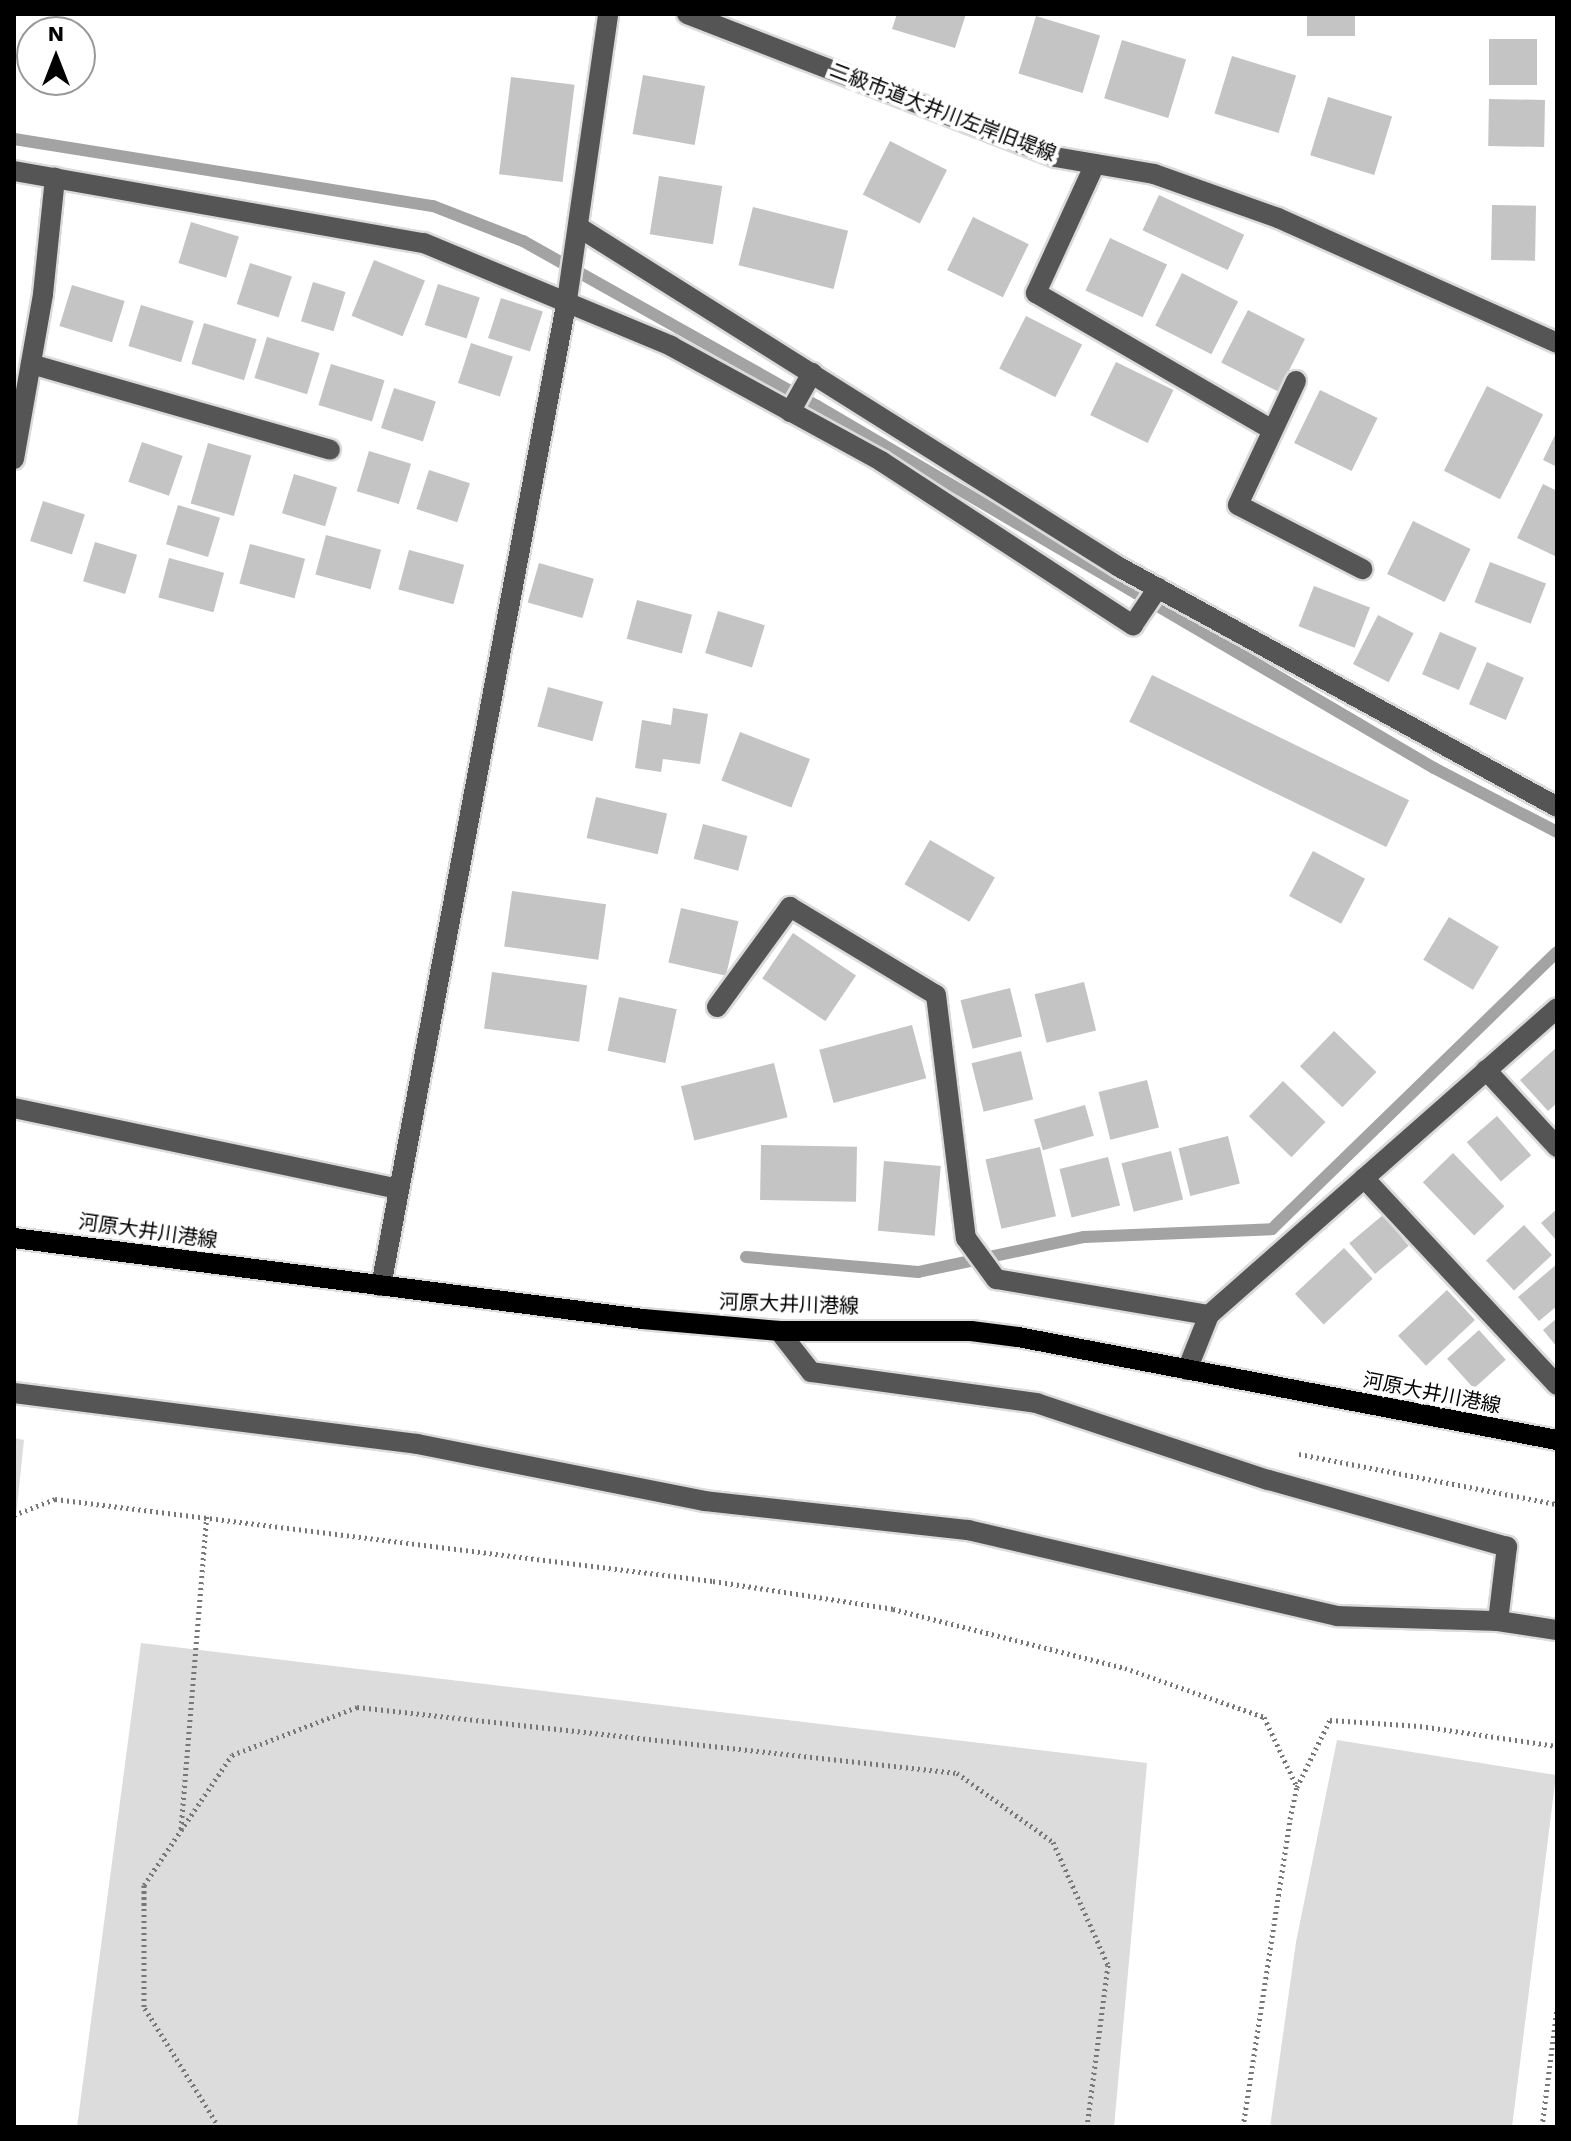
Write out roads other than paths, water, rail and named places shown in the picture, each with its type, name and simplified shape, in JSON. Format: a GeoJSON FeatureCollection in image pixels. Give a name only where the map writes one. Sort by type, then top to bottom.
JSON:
{"type":"FeatureCollection","features":[{"type":"Feature","properties":{"kind":"main road","name":"河原大井川港線"},"geometry":{"type":"LineString","coordinates":[[14,1238],[381,1286],[779,1331],[971,1331],[1557,1440]]}},
{"type":"Feature","properties":{"kind":"street"},"geometry":{"type":"LineString","coordinates":[[381,1286],[579,233],[608,14]]}},
{"type":"Feature","properties":{"kind":"street","name":"二級市道大井川左岸旧堤線"},"geometry":{"type":"LineString","coordinates":[[687,14],[1055,157],[1154,174],[1278,218],[1557,343]]}},
{"type":"Feature","properties":{"kind":"street"},"geometry":{"type":"LineString","coordinates":[[1095,164],[1036,293],[1271,429]]}},
{"type":"Feature","properties":{"kind":"street"},"geometry":{"type":"LineString","coordinates":[[14,171],[424,243],[567,300],[671,346],[881,461],[1133,625],[1158,588]]}},
{"type":"Feature","properties":{"kind":"street"},"geometry":{"type":"LineString","coordinates":[[14,459],[31,364],[55,178]]}},
{"type":"Feature","properties":{"kind":"street"},"geometry":{"type":"LineString","coordinates":[[579,233],[812,373],[1158,588],[1557,807]]}},
{"type":"Feature","properties":{"kind":"street"},"geometry":{"type":"LineString","coordinates":[[31,364],[330,450]]}},
{"type":"Feature","properties":{"kind":"street"},"geometry":{"type":"LineString","coordinates":[[790,412],[812,373]]}},
{"type":"Feature","properties":{"kind":"street"},"geometry":{"type":"LineString","coordinates":[[1296,381],[1238,505],[1362,569]]}},
{"type":"Feature","properties":{"kind":"street"},"geometry":{"type":"LineString","coordinates":[[717,1007],[790,907],[936,995],[966,1238],[996,1279],[1209,1315]]}},
{"type":"Feature","properties":{"kind":"street"},"geometry":{"type":"LineString","coordinates":[[1187,1370],[1209,1315],[1557,1008]]}},
{"type":"Feature","properties":{"kind":"street"},"geometry":{"type":"LineString","coordinates":[[1486,1070],[1557,1147]]}},
{"type":"Feature","properties":{"kind":"street"},"geometry":{"type":"LineString","coordinates":[[14,1108],[398,1189]]}},
{"type":"Feature","properties":{"kind":"street"},"geometry":{"type":"LineString","coordinates":[[1364,1178],[1557,1385]]}},
{"type":"Feature","properties":{"kind":"street"},"geometry":{"type":"LineString","coordinates":[[779,1331],[811,1372],[1037,1403],[1268,1480],[1507,1547],[1498,1621]]}},
{"type":"Feature","properties":{"kind":"street"},"geometry":{"type":"LineString","coordinates":[[14,1393],[417,1444],[704,1501],[968,1530],[1337,1616],[1498,1621],[1557,1630]]}},
{"type":"Feature","properties":{"kind":"waterway"},"geometry":{"type":"LineString","coordinates":[[14,139],[433,206],[523,241],[817,406],[1434,768],[1557,832]]}},
{"type":"Feature","properties":{"kind":"waterway"},"geometry":{"type":"LineString","coordinates":[[746,1257],[918,1272],[1084,1237],[1272,1229],[1557,952]]}}]}
